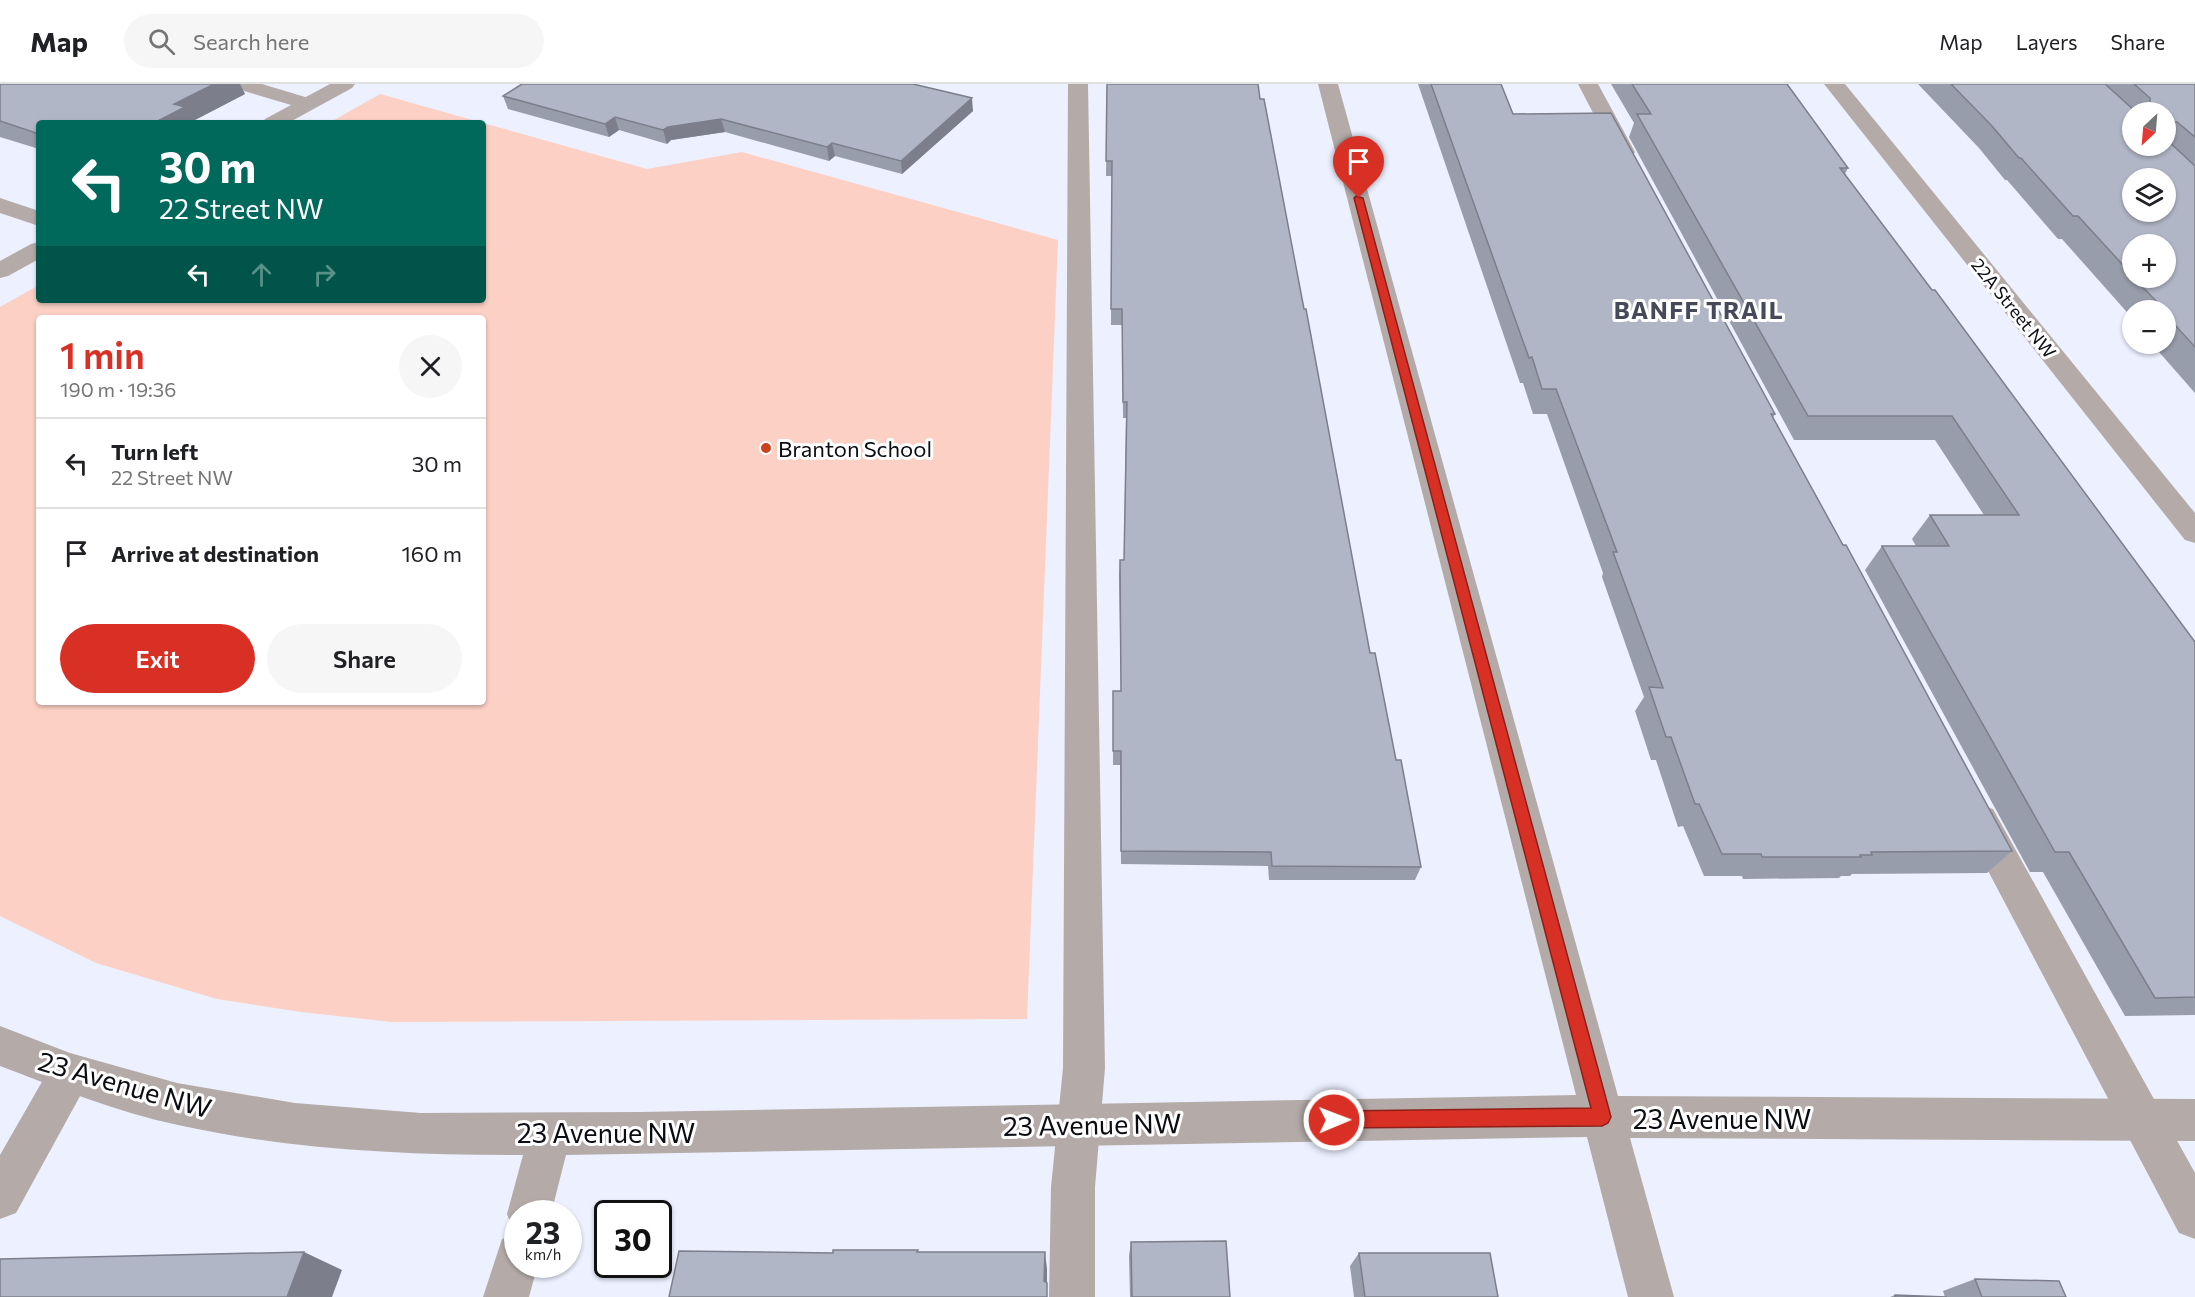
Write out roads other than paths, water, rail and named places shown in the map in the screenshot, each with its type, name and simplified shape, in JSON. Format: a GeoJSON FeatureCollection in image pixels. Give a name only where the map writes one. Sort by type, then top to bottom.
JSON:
{"type":"FeatureCollection","features":[{"type":"Feature","properties":{"kind":"street"},"geometry":{"type":"LineString","coordinates":[[241,84],[308,104]]}},
{"type":"Feature","properties":{"kind":"street"},"geometry":{"type":"LineString","coordinates":[[278,120],[345,84]]}},
{"type":"Feature","properties":{"kind":"street"},"geometry":{"type":"LineString","coordinates":[[1072,1297],[1073,1187],[1084,1057],[1078,84]]}},
{"type":"Feature","properties":{"kind":"street"},"geometry":{"type":"LineString","coordinates":[[1329,84],[1651,1297]]}},
{"type":"Feature","properties":{"kind":"street"},"geometry":{"type":"LineString","coordinates":[[1588,84],[1638,179]]}},
{"type":"Feature","properties":{"kind":"street","name":"22A Street NW"},"geometry":{"type":"LineString","coordinates":[[1834,84],[2195,533]]}},
{"type":"Feature","properties":{"kind":"street"},"geometry":{"type":"LineString","coordinates":[[0,205],[36,218]]}},
{"type":"Feature","properties":{"kind":"street"},"geometry":{"type":"LineString","coordinates":[[0,271],[36,251]]}},
{"type":"Feature","properties":{"kind":"street"},"geometry":{"type":"LineString","coordinates":[[1969,799],[2195,1217]]}},
{"type":"Feature","properties":{"kind":"street","name":"23 Avenue NW"},"geometry":{"type":"LineString","coordinates":[[0,1046],[70,1073],[177,1104],[295,1124],[421,1134],[640,1133],[1519,1116],[2195,1120]]}},
{"type":"Feature","properties":{"kind":"street"},"geometry":{"type":"LineString","coordinates":[[0,1197],[70,1073]]}},
{"type":"Feature","properties":{"kind":"street"},"geometry":{"type":"LineString","coordinates":[[533,1200],[551,1132]]}},
{"type":"Feature","properties":{"kind":"street"},"geometry":{"type":"LineString","coordinates":[[506,1297],[511,1278]]}},
{"type":"Feature","properties":{"kind":"place","name":"Branton School"},"geometry":{"type":"Point","coordinates":[766,448]}},
{"type":"Feature","properties":{"kind":"district","name":"BANFF TRAIL"},"geometry":{"type":"Point","coordinates":[1699,309]}}]}
